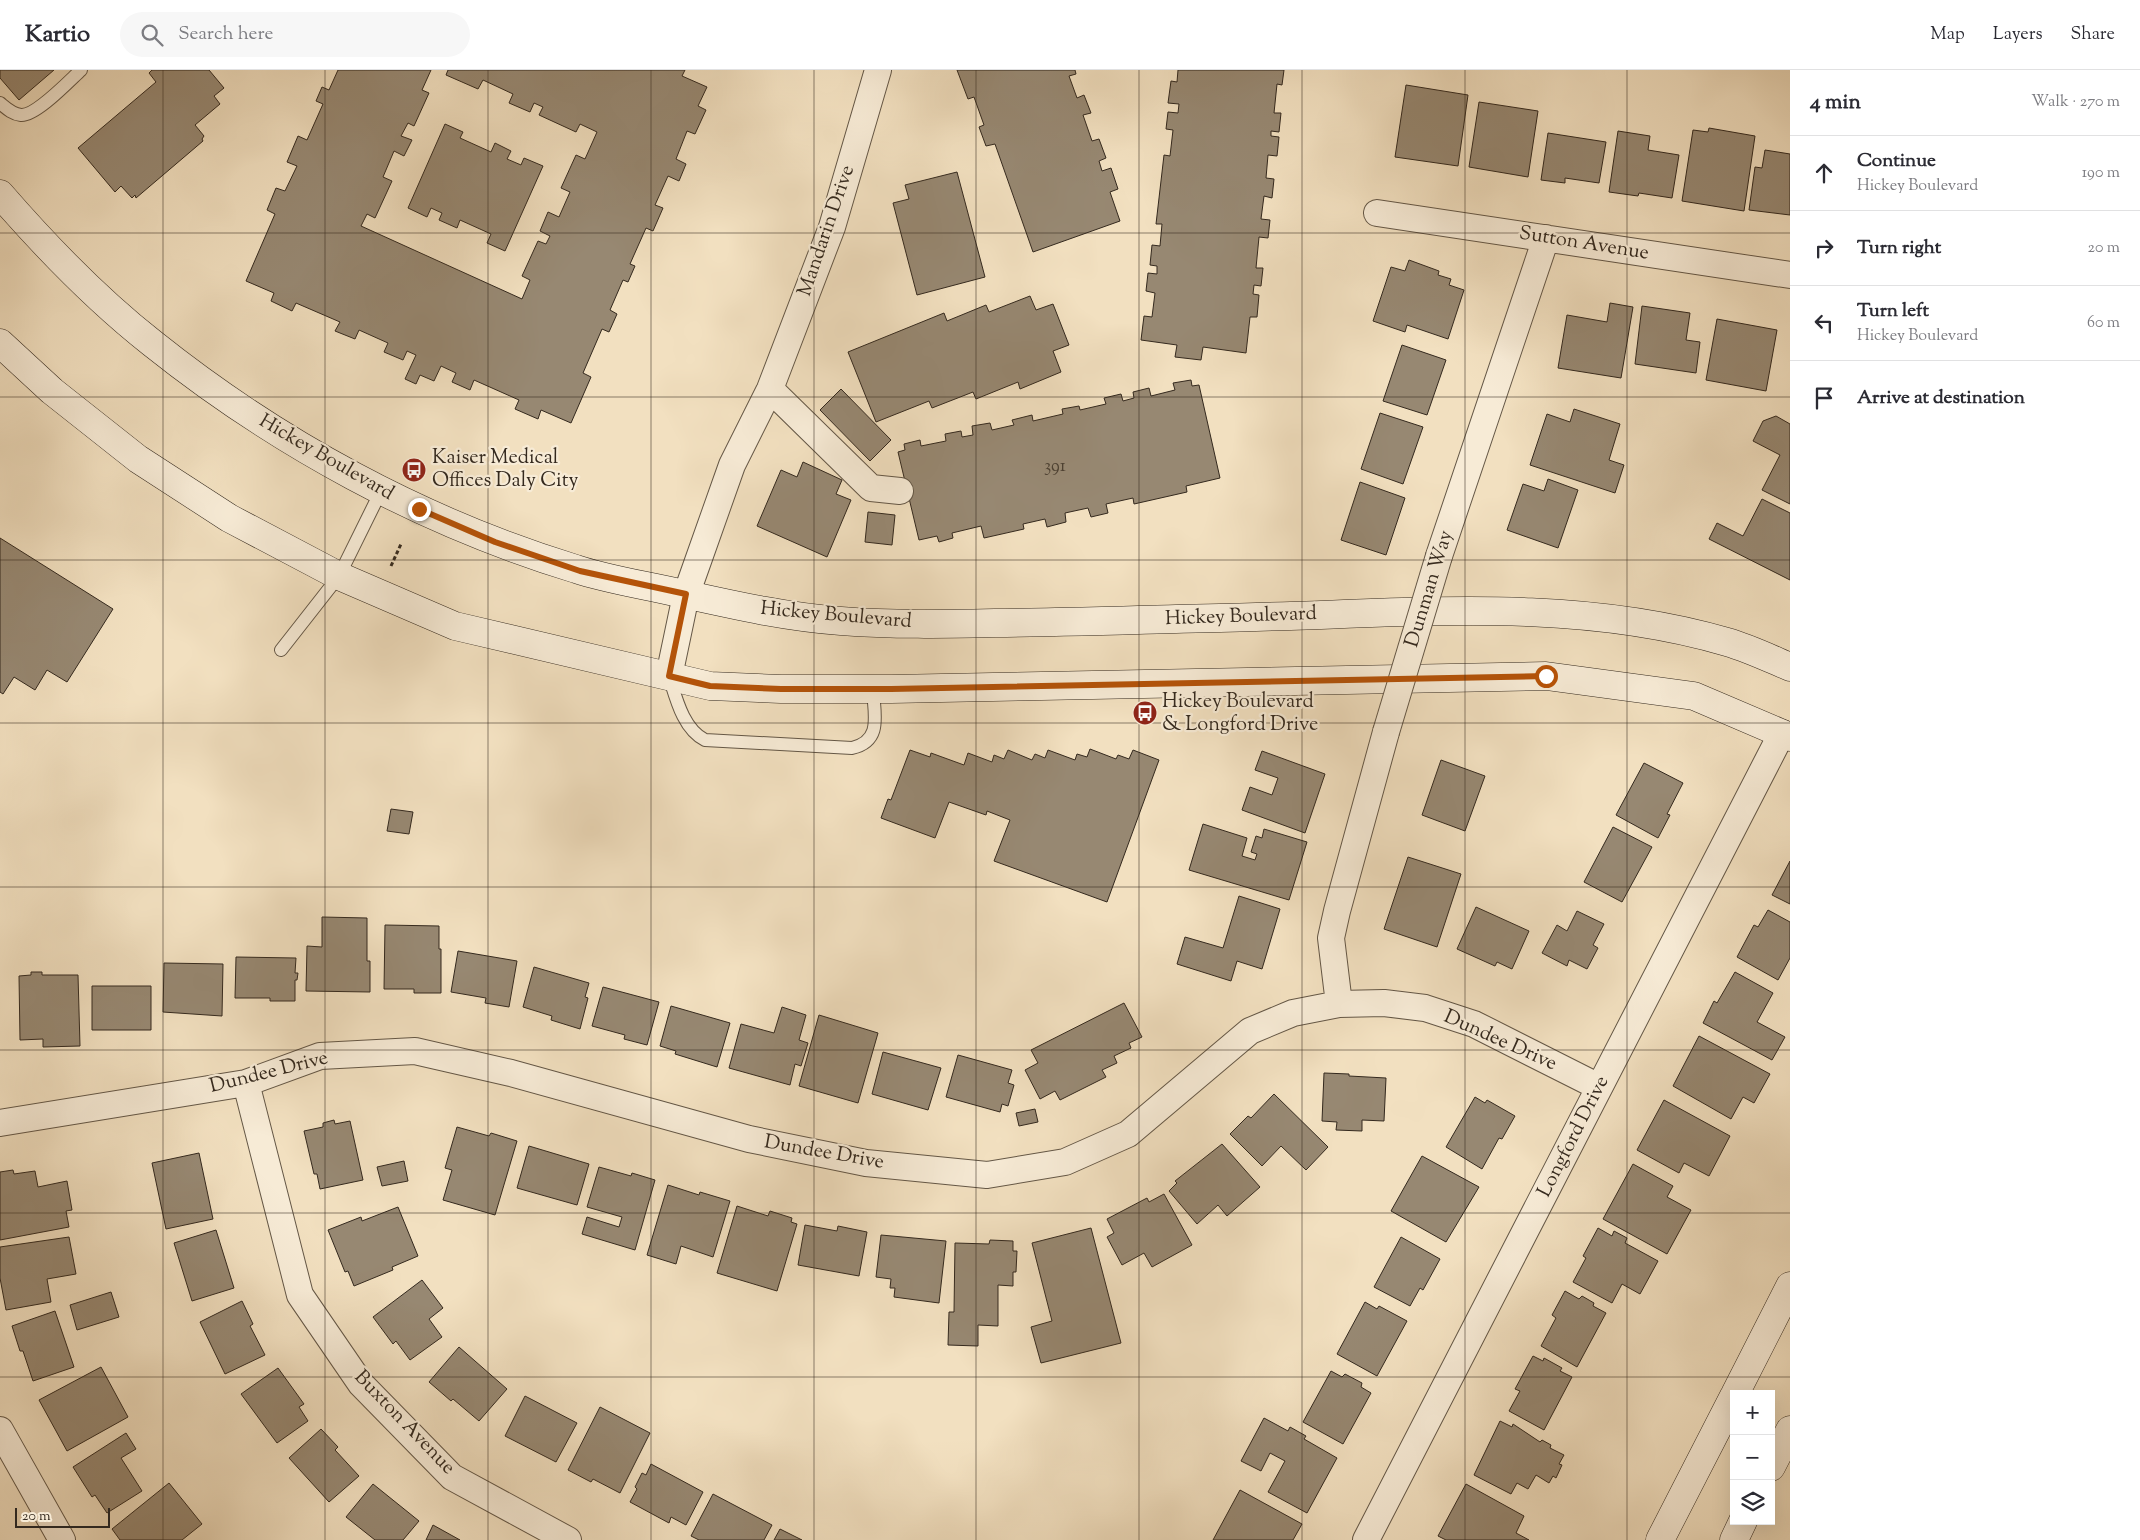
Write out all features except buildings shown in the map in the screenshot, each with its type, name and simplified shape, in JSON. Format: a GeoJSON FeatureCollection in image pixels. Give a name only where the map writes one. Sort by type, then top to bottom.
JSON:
{"type":"FeatureCollection","features":[{"type":"Feature","properties":{"kind":"main road","name":"Hickey Boulevard"},"geometry":{"type":"LineString","coordinates":[[0,194],[68,266],[151,342],[248,414],[381,491],[495,542],[580,571],[760,611],[840,621],[932,624],[1468,612],[1571,614],[1639,622],[1689,633],[1730,643],[1790,666]]}},
{"type":"Feature","properties":{"kind":"main road"},"geometry":{"type":"LineString","coordinates":[[0,343],[58,396],[138,459],[229,518],[339,576],[455,626],[710,686],[781,689],[872,689],[1546,676],[1694,696],[1786,735]]}},
{"type":"Feature","properties":{"kind":"main road"},"geometry":{"type":"LineString","coordinates":[[1737,1390],[1790,1286]]}},
{"type":"Feature","properties":{"kind":"main road"},"geometry":{"type":"LineString","coordinates":[[1660,1540],[1730,1403]]}},
{"type":"Feature","properties":{"kind":"main road"},"geometry":{"type":"LineString","coordinates":[[1775,1459],[1790,1430]]}},
{"type":"Feature","properties":{"kind":"main road"},"geometry":{"type":"LineString","coordinates":[[1734,1540],[1741,1525]]}},
{"type":"Feature","properties":{"kind":"street","name":"Mandarin Drive"},"geometry":{"type":"LineString","coordinates":[[669,676],[686,594],[732,465],[770,389],[832,227],[878,70]]}},
{"type":"Feature","properties":{"kind":"street","name":"Sutton Avenue"},"geometry":{"type":"LineString","coordinates":[[1377,213],[1790,275]]}},
{"type":"Feature","properties":{"kind":"street","name":"Dunman Way"},"geometry":{"type":"LineString","coordinates":[[1338,1004],[1331,938],[1337,911],[1386,732],[1440,556],[1546,238]]}},
{"type":"Feature","properties":{"kind":"street"},"geometry":{"type":"LineString","coordinates":[[770,389],[871,488],[900,491]]}},
{"type":"Feature","properties":{"kind":"street","name":"Longford Drive"},"geometry":{"type":"LineString","coordinates":[[1366,1540],[1599,1087],[1786,735]]}},
{"type":"Feature","properties":{"kind":"street","name":"Dundee Drive"},"geometry":{"type":"LineString","coordinates":[[0,1123],[246,1083],[320,1056],[415,1051],[511,1073],[749,1139],[866,1163],[987,1175],[1065,1162],[1128,1134],[1250,1031],[1293,1013],[1338,1004],[1384,1003],[1425,1008],[1474,1024],[1599,1087]]}},
{"type":"Feature","properties":{"kind":"street","name":"Buxton Avenue"},"geometry":{"type":"LineString","coordinates":[[246,1083],[300,1295],[361,1384],[452,1477],[568,1540]]}},
{"type":"Feature","properties":{"kind":"street"},"geometry":{"type":"LineString","coordinates":[[0,1430],[62,1540]]}},
{"type":"Feature","properties":{"kind":"lane"},"geometry":{"type":"LineString","coordinates":[[0,103],[11,112],[22,115],[33,112],[81,70]]}},
{"type":"Feature","properties":{"kind":"lane"},"geometry":{"type":"LineString","coordinates":[[281,650],[339,576],[381,491]]}},
{"type":"Feature","properties":{"kind":"lane"},"geometry":{"type":"LineString","coordinates":[[669,676],[682,713],[697,736],[705,740],[715,741],[852,748],[862,746],[870,739],[876,724],[872,689]]}},
{"type":"Feature","properties":{"kind":"path"},"geometry":{"type":"LineString","coordinates":[[389,570],[401,544]]}},
{"type":"Feature","properties":{"kind":"place","name":"Kaiser Medical Offices Daly City"},"geometry":{"type":"Point","coordinates":[414,470]}},
{"type":"Feature","properties":{"kind":"place","name":"Hickey Boulevard & Longford Drive"},"geometry":{"type":"Point","coordinates":[1145,713]}},
{"type":"Feature","properties":{"kind":"route"},"geometry":{"type":"LineString","coordinates":[[419,509],[495,542],[580,571],[686,594],[669,676],[710,686],[781,689],[891,689],[1546,676]]}}]}
